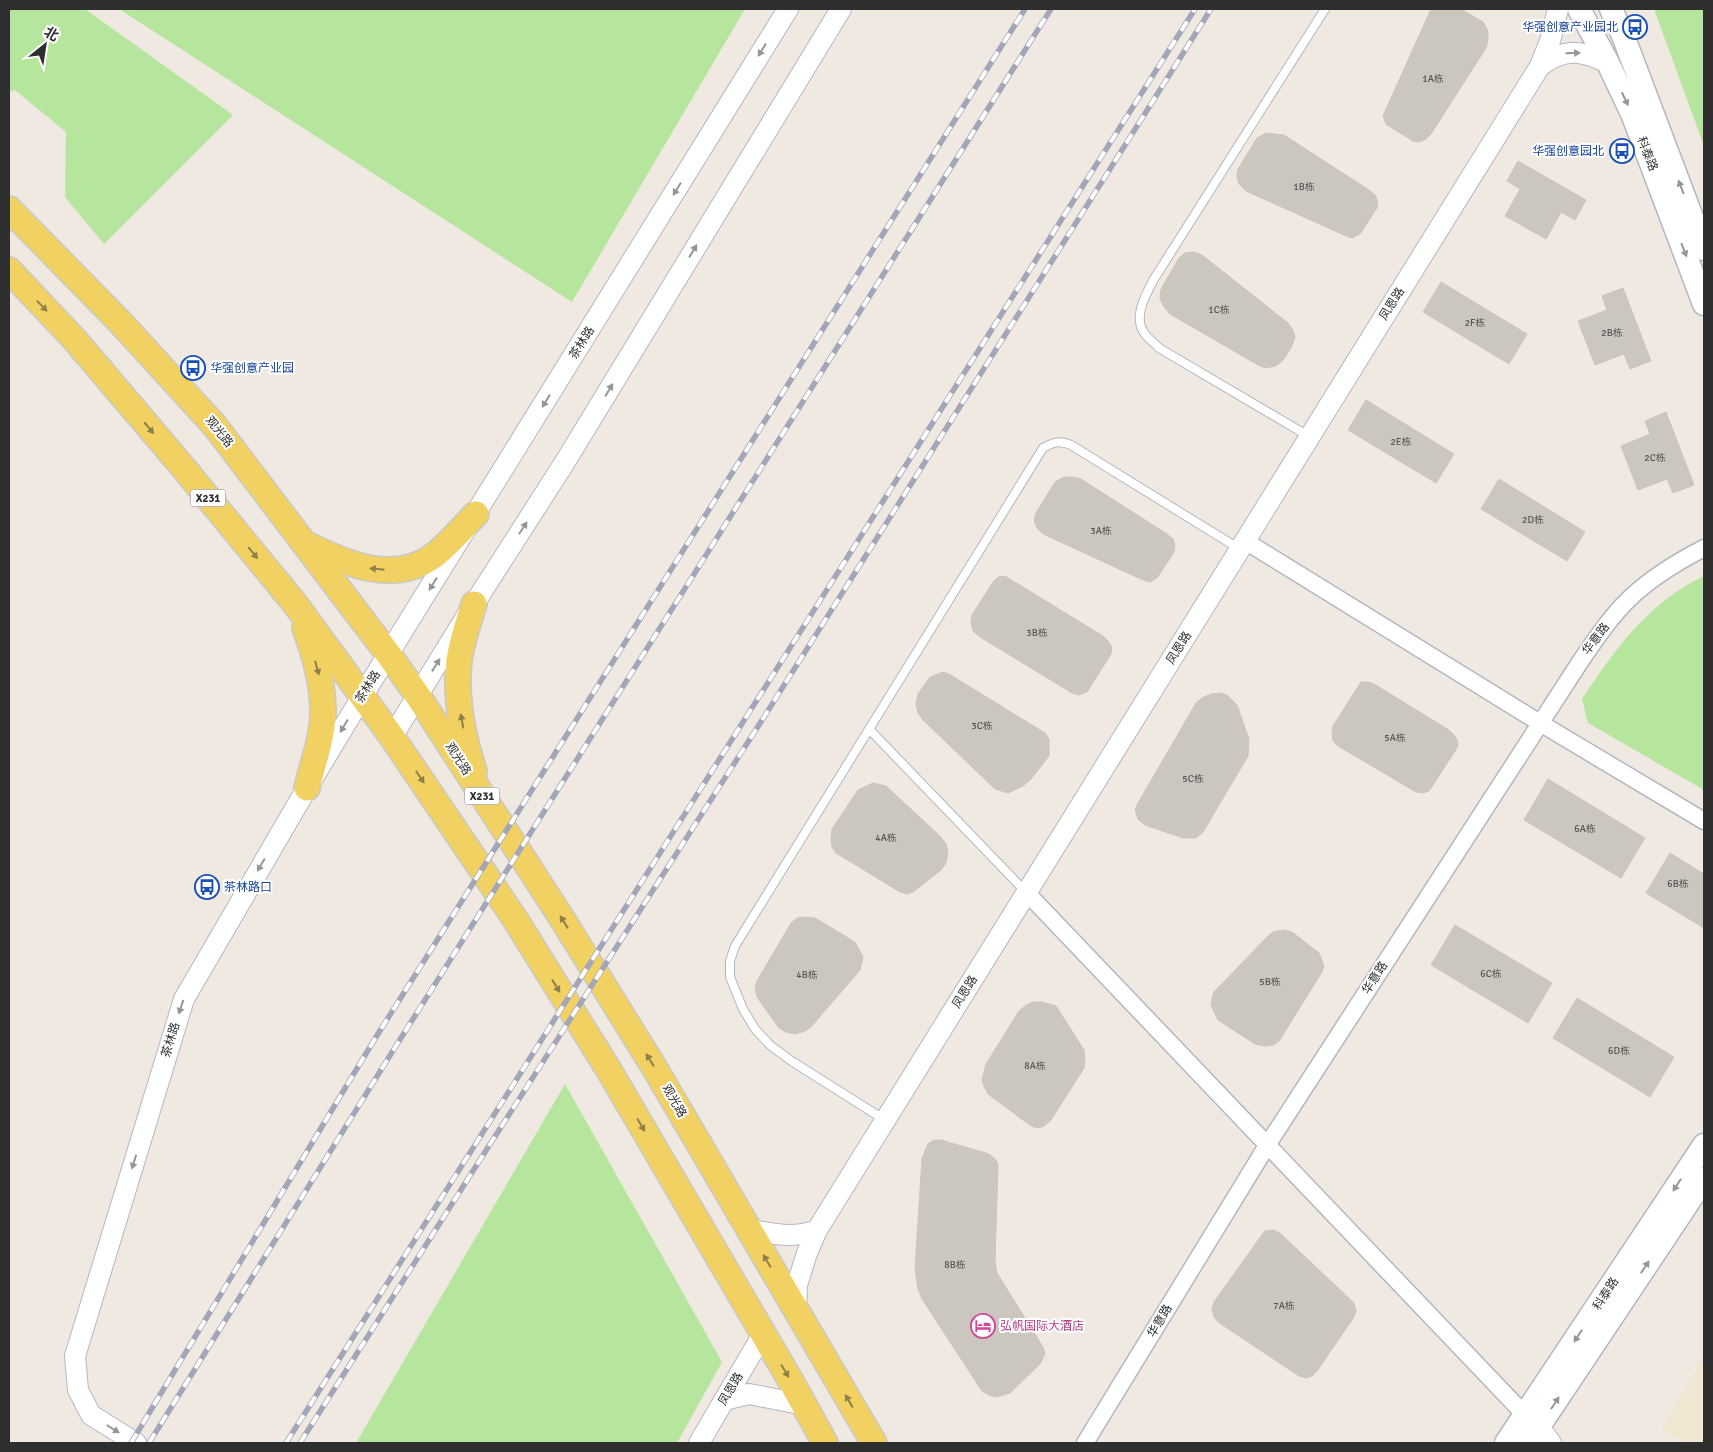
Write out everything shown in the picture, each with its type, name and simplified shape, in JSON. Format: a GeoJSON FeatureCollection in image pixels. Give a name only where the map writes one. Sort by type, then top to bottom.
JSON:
{"type":"FeatureCollection","features":[{"type":"Feature","properties":{"kind":"main road","name":"科泰路"},"geometry":{"type":"LineString","coordinates":[[1579,9],[1608,63],[1633,116],[1704,304]]}},
{"type":"Feature","properties":{"kind":"main road","name":"科泰路"},"geometry":{"type":"LineString","coordinates":[[1611,9],[1624,38],[1704,249]]}},
{"type":"Feature","properties":{"kind":"main road","name":"观光路"},"geometry":{"type":"LineString","coordinates":[[9,209],[121,323],[215,426],[418,696],[561,917],[654,1067],[874,1443]]}},
{"type":"Feature","properties":{"kind":"main road","name":"X231"},"geometry":{"type":"LineString","coordinates":[[9,270],[75,340],[182,466],[296,605],[363,695],[515,919],[575,1016],[615,1081],[825,1443]]}},
{"type":"Feature","properties":{"kind":"main road"},"geometry":{"type":"LineString","coordinates":[[302,542],[354,566],[395,570],[416,566],[432,557],[476,514]]}},
{"type":"Feature","properties":{"kind":"main road"},"geometry":{"type":"LineString","coordinates":[[474,604],[465,632],[459,662],[459,688],[461,716],[466,741],[485,802]]}},
{"type":"Feature","properties":{"kind":"main road"},"geometry":{"type":"LineString","coordinates":[[296,605],[311,644],[320,676],[323,709],[320,739],[306,788]]}},
{"type":"Feature","properties":{"kind":"main road","name":"科泰路"},"geometry":{"type":"LineString","coordinates":[[1535,1435],[1704,1145]]}},
{"type":"Feature","properties":{"kind":"main road","name":"科泰路"},"geometry":{"type":"LineString","coordinates":[[1506,1443],[1535,1435],[1704,1179]]}},
{"type":"Feature","properties":{"kind":"street","name":"茶林路"},"geometry":{"type":"LineString","coordinates":[[136,1443],[91,1415],[78,1390],[75,1356],[184,999],[306,788],[788,9]]}},
{"type":"Feature","properties":{"kind":"street"},"geometry":{"type":"LineString","coordinates":[[392,737],[565,462],[841,9]]}},
{"type":"Feature","properties":{"kind":"street","name":"凤恩路"},"geometry":{"type":"LineString","coordinates":[[796,1310],[797,1285],[807,1253],[818,1230],[1540,66],[1550,41],[1558,9]]}},
{"type":"Feature","properties":{"kind":"street"},"geometry":{"type":"LineString","coordinates":[[1540,66],[1554,57],[1572,52],[1589,54],[1608,63]]}},
{"type":"Feature","properties":{"kind":"street"},"geometry":{"type":"LineString","coordinates":[[1243,545],[1704,821]]}},
{"type":"Feature","properties":{"kind":"street","name":"华意路"},"geometry":{"type":"LineString","coordinates":[[1086,1443],[1268,1144],[1580,662],[1629,599],[1654,578],[1681,560],[1704,548]]}},
{"type":"Feature","properties":{"kind":"street"},"geometry":{"type":"LineString","coordinates":[[1027,893],[1268,1144],[1535,1435]]}},
{"type":"Feature","properties":{"kind":"street"},"geometry":{"type":"LineString","coordinates":[[748,1229],[780,1235],[808,1234],[818,1230]]}},
{"type":"Feature","properties":{"kind":"street","name":"凤恩路"},"geometry":{"type":"LineString","coordinates":[[699,1443],[763,1334]]}},
{"type":"Feature","properties":{"kind":"street"},"geometry":{"type":"LineString","coordinates":[[724,1400],[749,1394],[804,1406]]}},
{"type":"Feature","properties":{"kind":"lane"},"geometry":{"type":"LineString","coordinates":[[1310,437],[1159,348],[1144,333],[1140,318],[1144,298],[1154,279],[1325,9]]}},
{"type":"Feature","properties":{"kind":"lane"},"geometry":{"type":"LineString","coordinates":[[886,1120],[793,1062],[771,1046],[755,1029],[743,1009],[730,977],[730,961],[736,946],[869,729],[1044,448],[1052,442],[1061,441],[1070,445],[1243,545]]}},
{"type":"Feature","properties":{"kind":"lane"},"geometry":{"type":"LineString","coordinates":[[869,729],[1027,893]]}},
{"type":"Feature","properties":{"kind":"shaded area"},"geometry":{"type":"Polygon","coordinates":[[[1704,1354],[1704,1443],[1687,1443],[1662,1429],[1704,1354]]]}},
{"type":"Feature","properties":{"kind":"green space"},"geometry":{"type":"Polygon","coordinates":[[[9,9],[85,9],[233,115],[104,244],[65,197],[66,132],[15,90],[9,92],[9,9]]]}},
{"type":"Feature","properties":{"kind":"green space"},"geometry":{"type":"Polygon","coordinates":[[[119,9],[745,9],[572,302],[119,9]]]}},
{"type":"Feature","properties":{"kind":"green space"},"geometry":{"type":"Polygon","coordinates":[[[1654,9],[1704,9],[1704,146],[1654,9]]]}},
{"type":"Feature","properties":{"kind":"green space"},"geometry":{"type":"Polygon","coordinates":[[[1704,576],[1704,790],[1588,723],[1582,699],[1607,662],[1650,613],[1666,599],[1704,576]]]}},
{"type":"Feature","properties":{"kind":"green space"},"geometry":{"type":"Polygon","coordinates":[[[565,1084],[722,1362],[677,1443],[356,1443],[565,1084]]]}},
{"type":"Feature","properties":{"kind":"building"},"geometry":{"type":"Polygon","coordinates":[[[1431,9],[1461,9],[1483,22],[1488,31],[1488,40],[1486,48],[1431,134],[1419,142],[1413,141],[1386,124],[1383,116],[1431,9]]]}},
{"type":"Feature","properties":{"kind":"building"},"geometry":{"type":"Polygon","coordinates":[[[1266,133],[1284,135],[1375,195],[1378,202],[1377,208],[1360,234],[1352,238],[1346,236],[1246,191],[1239,184],[1238,169],[1257,138],[1266,133]]]}},
{"type":"Feature","properties":{"kind":"building"},"geometry":{"type":"Polygon","coordinates":[[[1518,161],[1586,200],[1575,220],[1561,212],[1546,239],[1505,216],[1520,189],[1507,181],[1518,161]]]}},
{"type":"Feature","properties":{"kind":"building"},"geometry":{"type":"Polygon","coordinates":[[[1194,252],[1202,255],[1288,323],[1295,337],[1291,348],[1283,360],[1276,366],[1265,368],[1258,365],[1170,314],[1164,307],[1160,299],[1161,289],[1179,258],[1185,253],[1194,252]]]}},
{"type":"Feature","properties":{"kind":"building"},"geometry":{"type":"Polygon","coordinates":[[[1441,282],[1527,334],[1509,364],[1423,312],[1441,282]]]}},
{"type":"Feature","properties":{"kind":"building"},"geometry":{"type":"Polygon","coordinates":[[[1623,288],[1651,361],[1630,369],[1624,354],[1595,365],[1578,321],[1607,310],[1602,296],[1623,288]]]}},
{"type":"Feature","properties":{"kind":"building"},"geometry":{"type":"Polygon","coordinates":[[[1366,400],[1454,454],[1436,483],[1348,430],[1366,400]]]}},
{"type":"Feature","properties":{"kind":"building"},"geometry":{"type":"Polygon","coordinates":[[[1666,412],[1694,485],[1673,493],[1667,479],[1638,490],[1621,446],[1650,434],[1645,421],[1666,412]]]}},
{"type":"Feature","properties":{"kind":"building"},"geometry":{"type":"Polygon","coordinates":[[[1064,477],[1081,479],[1173,539],[1174,552],[1157,578],[1150,582],[1143,580],[1043,534],[1037,528],[1034,520],[1036,513],[1055,482],[1064,477]]]}},
{"type":"Feature","properties":{"kind":"building"},"geometry":{"type":"Polygon","coordinates":[[[1499,479],[1585,532],[1567,561],[1481,509],[1499,479]]]}},
{"type":"Feature","properties":{"kind":"building"},"geometry":{"type":"Polygon","coordinates":[[[1005,576],[1103,636],[1109,642],[1112,648],[1111,654],[1087,692],[1079,695],[1072,693],[973,631],[972,615],[993,582],[998,577],[1005,576]]]}},
{"type":"Feature","properties":{"kind":"building"},"geometry":{"type":"Polygon","coordinates":[[[943,672],[1045,733],[1049,739],[1049,756],[1023,786],[1008,793],[995,789],[918,713],[916,704],[918,694],[930,677],[943,672]]]}},
{"type":"Feature","properties":{"kind":"building"},"geometry":{"type":"Polygon","coordinates":[[[1361,682],[1374,684],[1449,730],[1455,736],[1458,742],[1457,748],[1429,791],[1423,793],[1416,792],[1338,746],[1333,741],[1333,726],[1361,682]]]}},
{"type":"Feature","properties":{"kind":"building"},"geometry":{"type":"Polygon","coordinates":[[[1220,693],[1227,695],[1237,705],[1249,739],[1248,756],[1203,832],[1196,838],[1183,838],[1145,825],[1138,819],[1135,810],[1138,803],[1196,703],[1211,694],[1220,693]]]}},
{"type":"Feature","properties":{"kind":"building"},"geometry":{"type":"Polygon","coordinates":[[[1548,779],[1645,838],[1621,878],[1524,820],[1548,779]]]}},
{"type":"Feature","properties":{"kind":"building"},"geometry":{"type":"Polygon","coordinates":[[[873,783],[886,786],[941,837],[946,844],[948,853],[946,863],[941,870],[913,892],[907,894],[900,892],[836,853],[832,847],[832,829],[858,790],[873,783]]]}},
{"type":"Feature","properties":{"kind":"building"},"geometry":{"type":"Polygon","coordinates":[[[1670,853],[1704,874],[1704,928],[1646,893],[1670,853]]]}},
{"type":"Feature","properties":{"kind":"building"},"geometry":{"type":"Polygon","coordinates":[[[797,918],[815,918],[855,942],[863,957],[860,970],[811,1027],[795,1034],[779,1028],[757,997],[755,989],[757,981],[791,923],[797,918]]]}},
{"type":"Feature","properties":{"kind":"building"},"geometry":{"type":"Polygon","coordinates":[[[1455,925],[1552,983],[1528,1023],[1431,965],[1455,925]]]}},
{"type":"Feature","properties":{"kind":"building"},"geometry":{"type":"Polygon","coordinates":[[[1283,930],[1292,932],[1319,953],[1324,966],[1279,1041],[1273,1045],[1265,1046],[1255,1044],[1218,1020],[1211,1005],[1212,998],[1214,992],[1267,937],[1273,932],[1283,930]]]}},
{"type":"Feature","properties":{"kind":"building"},"geometry":{"type":"Polygon","coordinates":[[[1577,998],[1674,1057],[1650,1097],[1553,1038],[1577,998]]]}},
{"type":"Feature","properties":{"kind":"building"},"geometry":{"type":"Polygon","coordinates":[[[1033,1002],[1042,1002],[1056,1006],[1084,1050],[1085,1058],[1084,1068],[1051,1120],[1038,1128],[1031,1126],[988,1094],[982,1080],[986,1064],[1019,1011],[1033,1002]]]}},
{"type":"Feature","properties":{"kind":"building"},"geometry":{"type":"Polygon","coordinates":[[[934,1140],[941,1140],[989,1154],[996,1160],[998,1164],[995,1262],[997,1273],[1043,1347],[1045,1354],[1040,1364],[1010,1393],[997,1397],[982,1391],[922,1299],[918,1289],[915,1269],[922,1158],[928,1144],[934,1140]]]}},
{"type":"Feature","properties":{"kind":"building"},"geometry":{"type":"Polygon","coordinates":[[[1274,1230],[1281,1234],[1354,1303],[1356,1311],[1354,1317],[1317,1371],[1312,1376],[1306,1378],[1299,1376],[1218,1322],[1214,1317],[1212,1309],[1214,1302],[1261,1236],[1265,1231],[1274,1230]]]}},
{"type":"Feature","properties":{"kind":"railway"},"geometry":{"type":"LineString","coordinates":[[131,1443],[376,1037],[1025,9]]}},
{"type":"Feature","properties":{"kind":"railway"},"geometry":{"type":"LineString","coordinates":[[149,1443],[394,1049],[1051,9]]}},
{"type":"Feature","properties":{"kind":"railway"},"geometry":{"type":"LineString","coordinates":[[286,1443],[1195,9]]}},
{"type":"Feature","properties":{"kind":"railway"},"geometry":{"type":"LineString","coordinates":[[300,1443],[757,728],[1211,9]]}},
{"type":"Feature","properties":{"kind":"place","name":"华强创意产业园北"},"geometry":{"type":"Point","coordinates":[1635,27]}},
{"type":"Feature","properties":{"kind":"place","name":"华强创意园北"},"geometry":{"type":"Point","coordinates":[1622,151]}},
{"type":"Feature","properties":{"kind":"place","name":"华强创意产业园"},"geometry":{"type":"Point","coordinates":[193,368]}},
{"type":"Feature","properties":{"kind":"place","name":"茶林路口"},"geometry":{"type":"Point","coordinates":[207,887]}},
{"type":"Feature","properties":{"kind":"place","name":"弘帆国际大酒店"},"geometry":{"type":"Point","coordinates":[983,1326]}}]}
